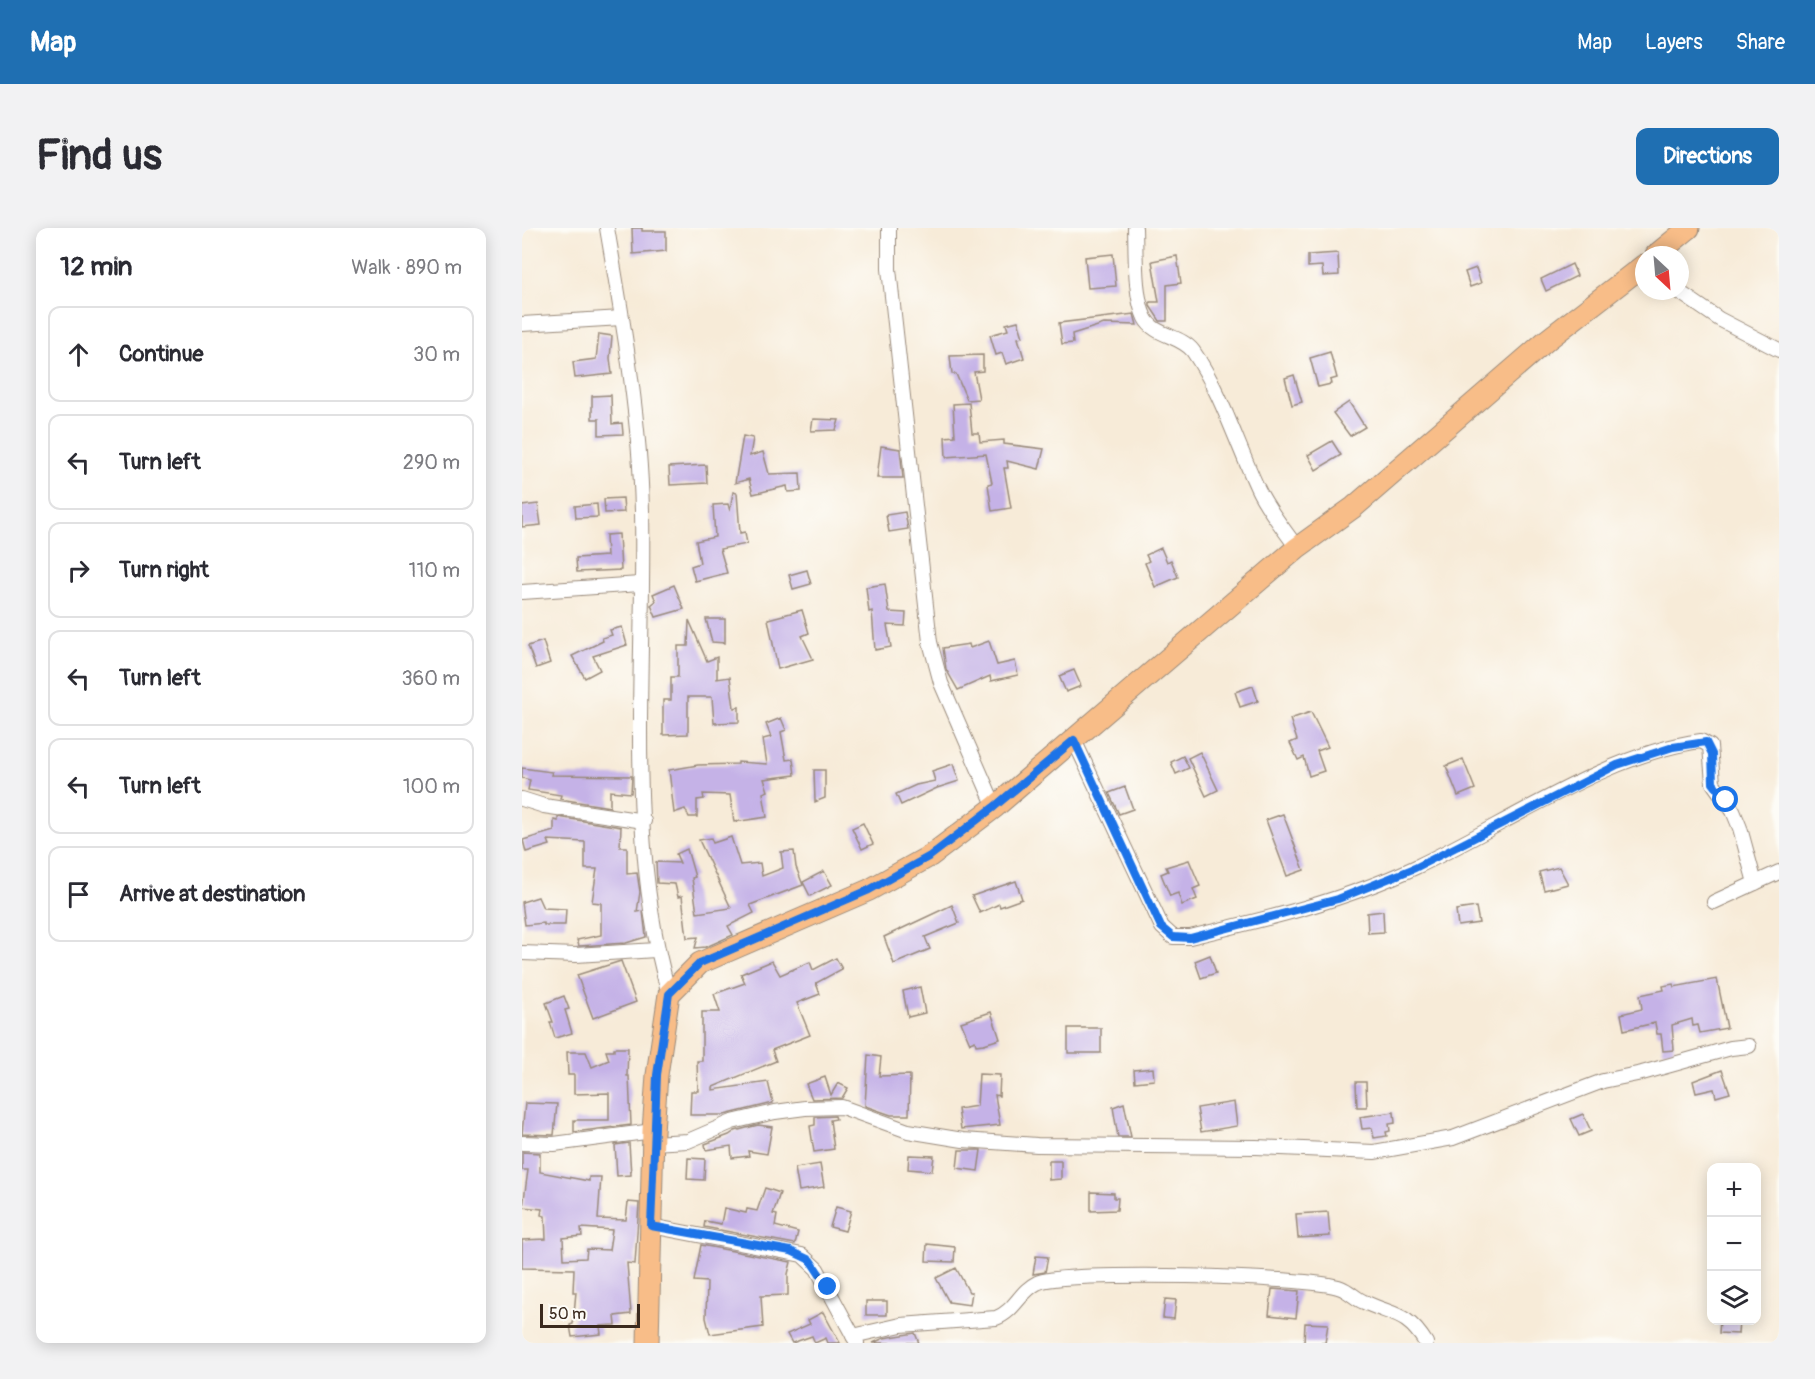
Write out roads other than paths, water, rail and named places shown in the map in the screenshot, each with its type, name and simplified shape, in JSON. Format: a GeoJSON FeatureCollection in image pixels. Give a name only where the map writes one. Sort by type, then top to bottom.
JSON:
{"type":"FeatureCollection","features":[{"type":"Feature","properties":{"kind":"main road"},"geometry":{"type":"LineString","coordinates":[[1667,246],[1689,228]]}},
{"type":"Feature","properties":{"kind":"main road"},"geometry":{"type":"LineString","coordinates":[[648,1343],[653,1137],[657,1075],[669,994],[700,963],[869,890],[930,856],[994,807],[1074,740],[1297,548],[1353,507],[1547,340],[1635,272]]}},
{"type":"Feature","properties":{"kind":"street"},"geometry":{"type":"LineString","coordinates":[[607,228],[638,430],[642,510],[639,711],[644,821],[656,950],[669,994]]}},
{"type":"Feature","properties":{"kind":"street"},"geometry":{"type":"LineString","coordinates":[[889,228],[891,291],[930,642],[941,683],[994,807]]}},
{"type":"Feature","properties":{"kind":"street"},"geometry":{"type":"LineString","coordinates":[[1135,228],[1141,305],[1146,320],[1156,330],[1182,340],[1191,350],[1211,382],[1258,490],[1297,548]]}},
{"type":"Feature","properties":{"kind":"street"},"geometry":{"type":"LineString","coordinates":[[1689,299],[1719,319],[1779,350]]}},
{"type":"Feature","properties":{"kind":"street"},"geometry":{"type":"LineString","coordinates":[[522,324],[622,318]]}},
{"type":"Feature","properties":{"kind":"street"},"geometry":{"type":"LineString","coordinates":[[522,592],[640,584]]}},
{"type":"Feature","properties":{"kind":"street"},"geometry":{"type":"LineString","coordinates":[[1074,740],[1161,927],[1173,937],[1190,938],[1338,899],[1415,868],[1617,765],[1673,747],[1701,741],[1710,746],[1713,783],[1736,819],[1755,883]]}},
{"type":"Feature","properties":{"kind":"street"},"geometry":{"type":"LineString","coordinates":[[522,799],[544,806],[644,821]]}},
{"type":"Feature","properties":{"kind":"street"},"geometry":{"type":"LineString","coordinates":[[1714,902],[1779,872]]}},
{"type":"Feature","properties":{"kind":"street"},"geometry":{"type":"LineString","coordinates":[[522,953],[544,956],[656,950]]}},
{"type":"Feature","properties":{"kind":"street"},"geometry":{"type":"LineString","coordinates":[[522,1143],[554,1144],[653,1137],[688,1141],[732,1122],[775,1112],[842,1107],[908,1131],[963,1140],[1037,1145],[1256,1147],[1374,1152],[1453,1138],[1603,1081],[1642,1073],[1731,1048],[1749,1046]]}},
{"type":"Feature","properties":{"kind":"street"},"geometry":{"type":"LineString","coordinates":[[651,1226],[802,1255],[817,1269],[855,1339],[901,1325],[996,1318],[1007,1314],[1037,1282],[1066,1278],[1208,1277],[1312,1282],[1341,1288],[1362,1302],[1412,1322],[1426,1343]]}}]}
